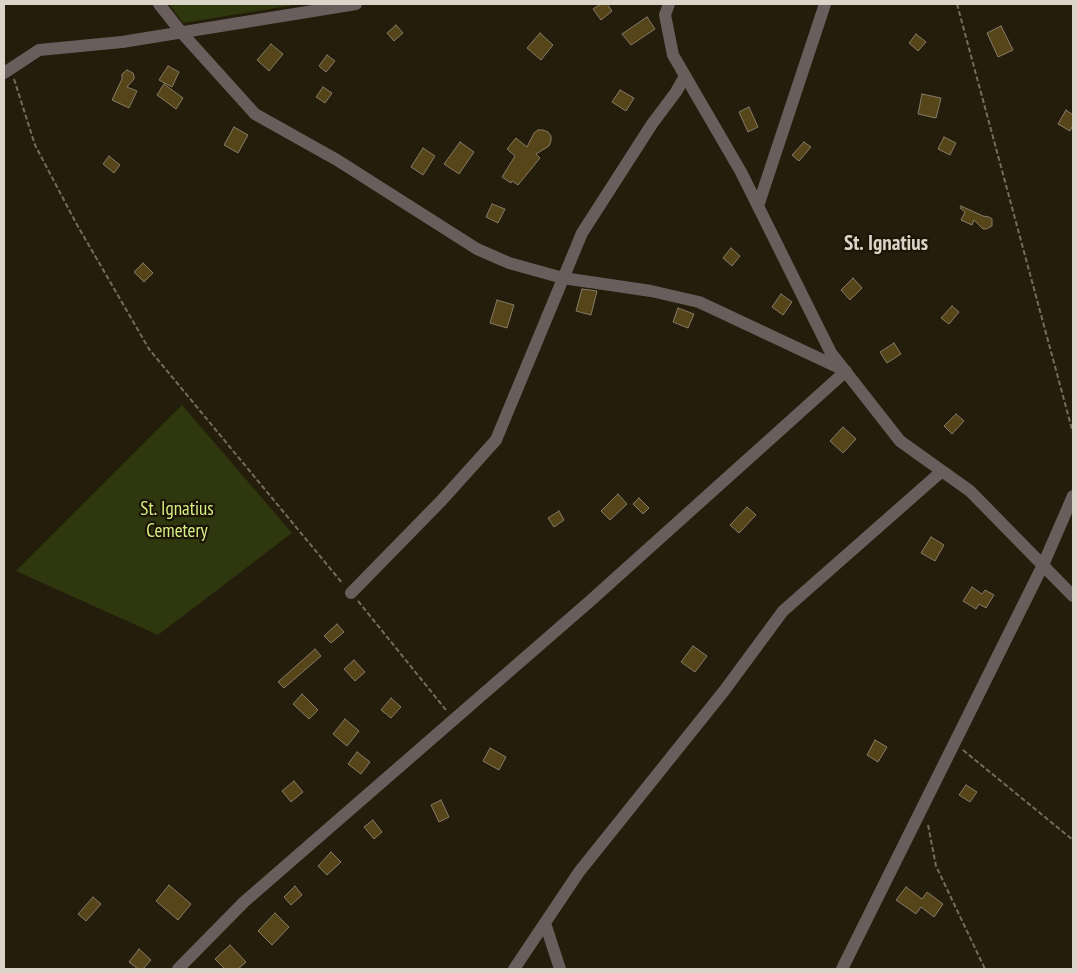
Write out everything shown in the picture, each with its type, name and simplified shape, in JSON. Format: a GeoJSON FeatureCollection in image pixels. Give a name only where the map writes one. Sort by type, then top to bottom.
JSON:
{"type":"FeatureCollection","features":[{"type":"Feature","properties":{"kind":"street"},"geometry":{"type":"LineString","coordinates":[[159,4],[181,32],[255,114],[338,160],[477,250],[509,263],[563,278],[651,291],[700,302],[846,371]]}},
{"type":"Feature","properties":{"kind":"street"},"geometry":{"type":"LineString","coordinates":[[7,71],[39,50],[122,42],[356,4]]}},
{"type":"Feature","properties":{"kind":"street"},"geometry":{"type":"LineString","coordinates":[[669,4],[665,15],[673,55],[741,172],[831,352],[900,441],[970,491],[1073,596]]}},
{"type":"Feature","properties":{"kind":"street"},"geometry":{"type":"LineString","coordinates":[[758,206],[824,4]]}},
{"type":"Feature","properties":{"kind":"street"},"geometry":{"type":"LineString","coordinates":[[351,593],[442,500],[496,440],[582,233],[685,76]]}},
{"type":"Feature","properties":{"kind":"street"},"geometry":{"type":"LineString","coordinates":[[178,969],[244,902],[590,602],[846,371]]}},
{"type":"Feature","properties":{"kind":"street"},"geometry":{"type":"LineString","coordinates":[[514,969],[579,872],[724,691],[783,611],[942,471]]}},
{"type":"Feature","properties":{"kind":"street"},"geometry":{"type":"LineString","coordinates":[[842,969],[1043,566],[1073,496]]}},
{"type":"Feature","properties":{"kind":"street"},"geometry":{"type":"LineString","coordinates":[[545,923],[560,969]]}},
{"type":"Feature","properties":{"kind":"path"},"geometry":{"type":"LineString","coordinates":[[957,4],[1073,433]]}},
{"type":"Feature","properties":{"kind":"path"},"geometry":{"type":"LineString","coordinates":[[7,71],[36,145],[76,223],[149,349],[454,719]]}},
{"type":"Feature","properties":{"kind":"path"},"geometry":{"type":"LineString","coordinates":[[954,742],[1073,840]]}},
{"type":"Feature","properties":{"kind":"path"},"geometry":{"type":"LineString","coordinates":[[928,824],[936,866],[985,969]]}},
{"type":"Feature","properties":{"kind":"green space"},"geometry":{"type":"Polygon","coordinates":[[[169,4],[300,4],[183,23],[169,4]]]}},
{"type":"Feature","properties":{"kind":"green space","name":"St. Ignatius Cemetery"},"geometry":{"type":"Polygon","coordinates":[[[182,405],[292,533],[158,635],[16,571],[182,405]]]}},
{"type":"Feature","properties":{"kind":"building"},"geometry":{"type":"Polygon","coordinates":[[[601,4],[607,4],[612,11],[601,20],[593,9],[601,4]]]}},
{"type":"Feature","properties":{"kind":"building"},"geometry":{"type":"Polygon","coordinates":[[[647,17],[655,29],[631,45],[622,34],[647,17]]]}},
{"type":"Feature","properties":{"kind":"building"},"geometry":{"type":"Polygon","coordinates":[[[396,25],[403,33],[394,41],[387,33],[396,25]]]}},
{"type":"Feature","properties":{"kind":"building"},"geometry":{"type":"Polygon","coordinates":[[[1001,26],[1013,50],[998,57],[987,33],[1001,26]]]}},
{"type":"Feature","properties":{"kind":"building"},"geometry":{"type":"Polygon","coordinates":[[[540,33],[553,45],[541,60],[527,48],[540,33]]]}},
{"type":"Feature","properties":{"kind":"building"},"geometry":{"type":"Polygon","coordinates":[[[916,34],[926,42],[918,51],[909,43],[916,34]]]}},
{"type":"Feature","properties":{"kind":"building"},"geometry":{"type":"Polygon","coordinates":[[[271,44],[283,54],[269,71],[257,60],[271,44]]]}},
{"type":"Feature","properties":{"kind":"building"},"geometry":{"type":"Polygon","coordinates":[[[327,55],[335,61],[326,72],[319,66],[327,55]]]}},
{"type":"Feature","properties":{"kind":"building"},"geometry":{"type":"Polygon","coordinates":[[[168,66],[179,72],[172,87],[159,80],[168,66]]]}},
{"type":"Feature","properties":{"kind":"building"},"geometry":{"type":"Polygon","coordinates":[[[127,70],[133,73],[134,79],[127,87],[137,91],[129,108],[112,100],[122,79],[122,74],[127,70]]]}},
{"type":"Feature","properties":{"kind":"building"},"geometry":{"type":"Polygon","coordinates":[[[164,84],[183,98],[176,109],[157,95],[164,84]]]}},
{"type":"Feature","properties":{"kind":"building"},"geometry":{"type":"Polygon","coordinates":[[[323,87],[332,93],[325,103],[316,97],[323,87]]]}},
{"type":"Feature","properties":{"kind":"building"},"geometry":{"type":"Polygon","coordinates":[[[620,90],[634,98],[626,111],[612,102],[620,90]]]}},
{"type":"Feature","properties":{"kind":"building"},"geometry":{"type":"Polygon","coordinates":[[[922,94],[941,98],[936,118],[918,114],[922,94]]]}},
{"type":"Feature","properties":{"kind":"building"},"geometry":{"type":"Polygon","coordinates":[[[749,107],[758,127],[748,132],[739,112],[749,107]]]}},
{"type":"Feature","properties":{"kind":"building"},"geometry":{"type":"Polygon","coordinates":[[[1066,110],[1073,115],[1073,125],[1070,131],[1058,124],[1066,110]]]}},
{"type":"Feature","properties":{"kind":"building"},"geometry":{"type":"Polygon","coordinates":[[[234,127],[248,135],[238,153],[224,145],[234,127]]]}},
{"type":"Feature","properties":{"kind":"building"},"geometry":{"type":"Polygon","coordinates":[[[538,130],[548,132],[551,136],[549,146],[536,154],[540,158],[518,185],[512,181],[511,183],[502,177],[515,156],[507,149],[516,138],[527,147],[534,133],[538,130]]]}},
{"type":"Feature","properties":{"kind":"building"},"geometry":{"type":"Polygon","coordinates":[[[944,137],[956,143],[950,155],[938,149],[944,137]]]}},
{"type":"Feature","properties":{"kind":"building"},"geometry":{"type":"Polygon","coordinates":[[[460,142],[474,152],[459,174],[444,164],[460,142]]]}},
{"type":"Feature","properties":{"kind":"building"},"geometry":{"type":"Polygon","coordinates":[[[804,142],[811,147],[799,161],[792,155],[804,142]]]}},
{"type":"Feature","properties":{"kind":"building"},"geometry":{"type":"Polygon","coordinates":[[[423,148],[435,156],[423,175],[411,167],[423,148]]]}},
{"type":"Feature","properties":{"kind":"building"},"geometry":{"type":"Polygon","coordinates":[[[109,156],[120,165],[114,173],[103,164],[109,156]]]}},
{"type":"Feature","properties":{"kind":"building"},"geometry":{"type":"Polygon","coordinates":[[[492,204],[505,209],[498,223],[486,217],[492,204]]]}},
{"type":"Feature","properties":{"kind":"building"},"geometry":{"type":"Polygon","coordinates":[[[961,206],[989,217],[992,219],[992,226],[983,229],[974,220],[972,225],[961,220],[965,212],[960,208],[961,206]]]}},
{"type":"Feature","properties":{"kind":"building"},"geometry":{"type":"Polygon","coordinates":[[[731,248],[740,256],[732,266],[723,258],[731,248]]]}},
{"type":"Feature","properties":{"kind":"building"},"geometry":{"type":"Polygon","coordinates":[[[143,263],[153,273],[144,282],[134,272],[143,263]]]}},
{"type":"Feature","properties":{"kind":"building"},"geometry":{"type":"Polygon","coordinates":[[[853,278],[862,288],[850,300],[841,290],[853,278]]]}},
{"type":"Feature","properties":{"kind":"building"},"geometry":{"type":"Polygon","coordinates":[[[582,289],[597,291],[591,315],[576,311],[582,289]]]}},
{"type":"Feature","properties":{"kind":"building"},"geometry":{"type":"Polygon","coordinates":[[[781,294],[792,302],[783,315],[772,307],[781,294]]]}},
{"type":"Feature","properties":{"kind":"building"},"geometry":{"type":"Polygon","coordinates":[[[497,300],[514,305],[507,328],[490,323],[497,300]]]}},
{"type":"Feature","properties":{"kind":"building"},"geometry":{"type":"Polygon","coordinates":[[[952,306],[959,312],[949,324],[941,318],[952,306]]]}},
{"type":"Feature","properties":{"kind":"building"},"geometry":{"type":"Polygon","coordinates":[[[678,308],[694,314],[688,328],[673,322],[678,308]]]}},
{"type":"Feature","properties":{"kind":"building"},"geometry":{"type":"Polygon","coordinates":[[[894,343],[901,354],[887,363],[880,352],[894,343]]]}},
{"type":"Feature","properties":{"kind":"building"},"geometry":{"type":"Polygon","coordinates":[[[956,414],[964,421],[952,434],[944,426],[956,414]]]}},
{"type":"Feature","properties":{"kind":"building"},"geometry":{"type":"Polygon","coordinates":[[[843,427],[856,439],[843,453],[830,441],[843,427]]]}},
{"type":"Feature","properties":{"kind":"building"},"geometry":{"type":"Polygon","coordinates":[[[618,494],[627,504],[610,520],[601,511],[618,494]]]}},
{"type":"Feature","properties":{"kind":"building"},"geometry":{"type":"Polygon","coordinates":[[[639,498],[649,508],[643,514],[633,504],[639,498]]]}},
{"type":"Feature","properties":{"kind":"building"},"geometry":{"type":"Polygon","coordinates":[[[747,507],[756,515],[739,533],[730,525],[747,507]]]}},
{"type":"Feature","properties":{"kind":"building"},"geometry":{"type":"Polygon","coordinates":[[[559,511],[564,520],[554,527],[548,518],[559,511]]]}},
{"type":"Feature","properties":{"kind":"building"},"geometry":{"type":"Polygon","coordinates":[[[931,537],[944,545],[935,561],[921,553],[931,537]]]}},
{"type":"Feature","properties":{"kind":"building"},"geometry":{"type":"Polygon","coordinates":[[[972,587],[982,594],[985,590],[994,595],[986,608],[979,604],[976,609],[963,601],[972,587]]]}},
{"type":"Feature","properties":{"kind":"building"},"geometry":{"type":"Polygon","coordinates":[[[337,624],[344,632],[331,643],[324,636],[337,624]]]}},
{"type":"Feature","properties":{"kind":"building"},"geometry":{"type":"Polygon","coordinates":[[[693,646],[707,656],[695,672],[681,662],[693,646]]]}},
{"type":"Feature","properties":{"kind":"building"},"geometry":{"type":"Polygon","coordinates":[[[315,649],[321,656],[284,688],[278,682],[315,649]]]}},
{"type":"Feature","properties":{"kind":"building"},"geometry":{"type":"Polygon","coordinates":[[[354,660],[365,672],[355,681],[344,669],[354,660]]]}},
{"type":"Feature","properties":{"kind":"building"},"geometry":{"type":"Polygon","coordinates":[[[302,694],[318,710],[309,719],[293,704],[302,694]]]}},
{"type":"Feature","properties":{"kind":"building"},"geometry":{"type":"Polygon","coordinates":[[[391,698],[401,707],[391,718],[381,710],[391,698]]]}},
{"type":"Feature","properties":{"kind":"building"},"geometry":{"type":"Polygon","coordinates":[[[345,719],[359,731],[347,746],[333,734],[345,719]]]}},
{"type":"Feature","properties":{"kind":"building"},"geometry":{"type":"Polygon","coordinates":[[[875,740],[887,747],[878,762],[867,755],[875,740]]]}},
{"type":"Feature","properties":{"kind":"building"},"geometry":{"type":"Polygon","coordinates":[[[490,748],[506,757],[499,770],[483,761],[490,748]]]}},
{"type":"Feature","properties":{"kind":"building"},"geometry":{"type":"Polygon","coordinates":[[[357,752],[370,762],[361,774],[348,764],[357,752]]]}},
{"type":"Feature","properties":{"kind":"building"},"geometry":{"type":"Polygon","coordinates":[[[294,781],[303,792],[291,802],[282,791],[294,781]]]}},
{"type":"Feature","properties":{"kind":"building"},"geometry":{"type":"Polygon","coordinates":[[[966,785],[977,792],[970,802],[959,795],[966,785]]]}},
{"type":"Feature","properties":{"kind":"building"},"geometry":{"type":"Polygon","coordinates":[[[441,800],[449,817],[439,822],[431,805],[441,800]]]}},
{"type":"Feature","properties":{"kind":"building"},"geometry":{"type":"Polygon","coordinates":[[[373,820],[382,832],[374,839],[364,827],[373,820]]]}},
{"type":"Feature","properties":{"kind":"building"},"geometry":{"type":"Polygon","coordinates":[[[331,852],[341,862],[327,875],[318,866],[331,852]]]}},
{"type":"Feature","properties":{"kind":"building"},"geometry":{"type":"Polygon","coordinates":[[[169,885],[191,904],[178,920],[156,901],[169,885]]]}},
{"type":"Feature","properties":{"kind":"building"},"geometry":{"type":"Polygon","coordinates":[[[295,886],[302,895],[291,905],[284,897],[295,886]]]}},
{"type":"Feature","properties":{"kind":"building"},"geometry":{"type":"Polygon","coordinates":[[[906,887],[922,899],[927,892],[943,904],[934,917],[921,907],[916,914],[896,900],[906,887]]]}},
{"type":"Feature","properties":{"kind":"building"},"geometry":{"type":"Polygon","coordinates":[[[93,897],[101,904],[86,921],[78,914],[93,897]]]}},
{"type":"Feature","properties":{"kind":"building"},"geometry":{"type":"Polygon","coordinates":[[[275,913],[289,927],[272,945],[258,931],[275,913]]]}},
{"type":"Feature","properties":{"kind":"building"},"geometry":{"type":"Polygon","coordinates":[[[230,945],[246,962],[238,969],[225,969],[215,959],[230,945]]]}},
{"type":"Feature","properties":{"kind":"building"},"geometry":{"type":"Polygon","coordinates":[[[139,949],[151,960],[143,969],[138,969],[129,962],[139,949]]]}},
{"type":"Feature","properties":{"kind":"district","name":"St. Ignatius"},"geometry":{"type":"Point","coordinates":[886,244]}}]}
